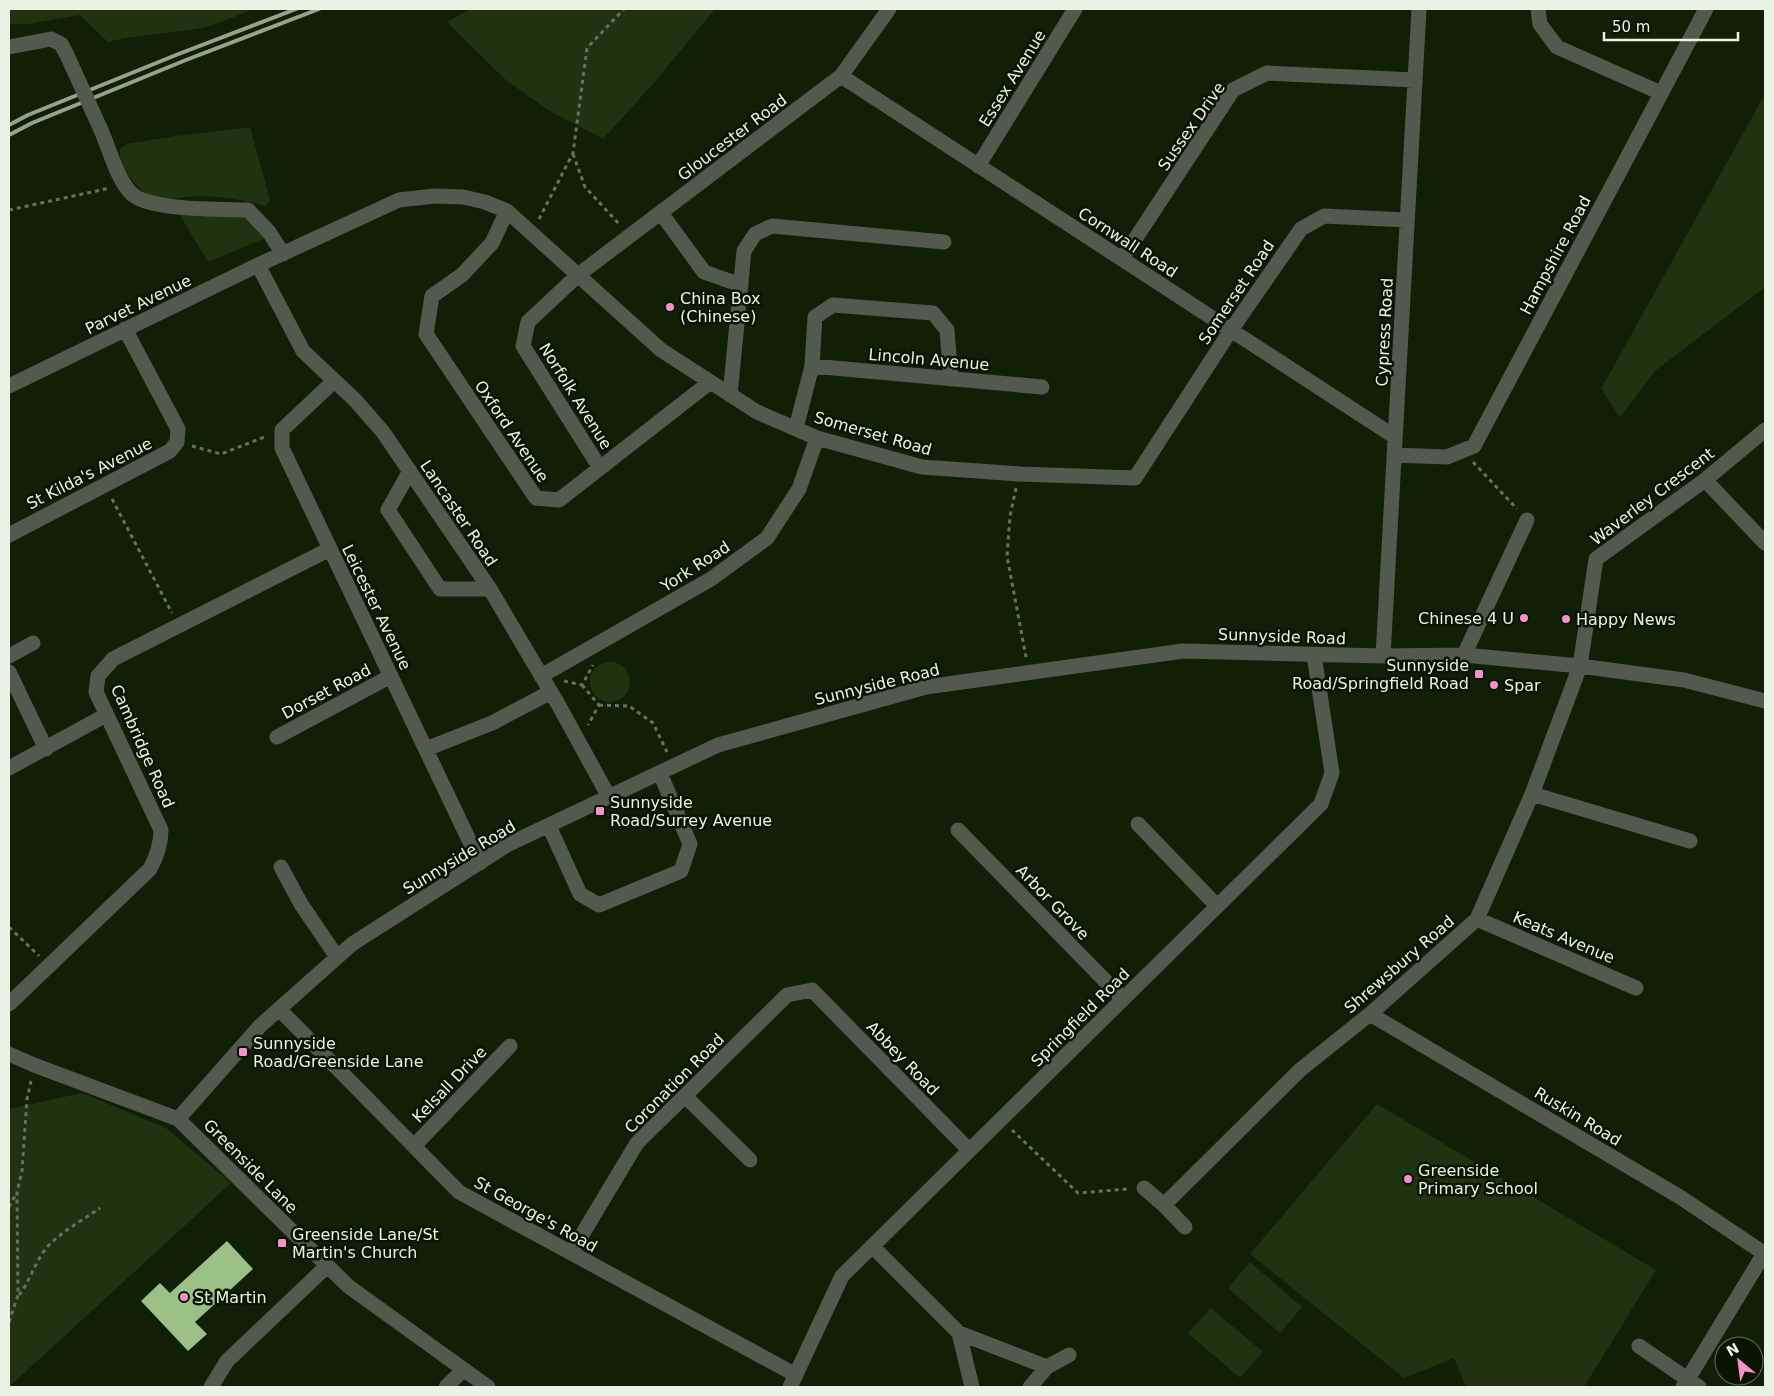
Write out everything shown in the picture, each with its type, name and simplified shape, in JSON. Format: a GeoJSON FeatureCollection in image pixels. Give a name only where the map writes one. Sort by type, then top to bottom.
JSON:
{"type":"FeatureCollection","features":[{"type":"Feature","properties":{"kind":"street","name":"Gloucester Road"},"geometry":{"type":"LineString","coordinates":[[578,275],[841,76],[889,9]]}},
{"type":"Feature","properties":{"kind":"street","name":"Essex Avenue"},"geometry":{"type":"LineString","coordinates":[[978,166],[1075,9]]}},
{"type":"Feature","properties":{"kind":"street","name":"Cypress Road"},"geometry":{"type":"LineString","coordinates":[[1383,656],[1419,9]]}},
{"type":"Feature","properties":{"kind":"street"},"geometry":{"type":"LineString","coordinates":[[1538,9],[1540,24],[1557,47],[1661,94]]}},
{"type":"Feature","properties":{"kind":"street","name":"Hampshire Road"},"geometry":{"type":"LineString","coordinates":[[1394,455],[1447,457],[1474,446],[1706,9]]}},
{"type":"Feature","properties":{"kind":"street"},"geometry":{"type":"LineString","coordinates":[[9,46],[51,39],[61,44],[101,130],[119,175],[131,194],[152,204],[248,210],[269,232],[282,254]]}},
{"type":"Feature","properties":{"kind":"street","name":"Sussex Drive"},"geometry":{"type":"LineString","coordinates":[[1122,259],[1233,90],[1267,73],[1415,80]]}},
{"type":"Feature","properties":{"kind":"street","name":"Cornwall Road"},"geometry":{"type":"LineString","coordinates":[[841,76],[1395,437]]}},
{"type":"Feature","properties":{"kind":"street","name":"Somerset Road"},"geometry":{"type":"LineString","coordinates":[[282,254],[399,200],[435,196],[463,197],[486,202],[507,211],[532,232],[661,350],[709,383],[757,412],[817,438],[922,467],[1020,474],[1135,478],[1231,330],[1301,229],[1324,216],[1407,220]]}},
{"type":"Feature","properties":{"kind":"street","name":"Oxford Avenue"},"geometry":{"type":"LineString","coordinates":[[507,211],[492,243],[462,275],[432,296],[426,334],[536,498],[559,500],[709,383]]}},
{"type":"Feature","properties":{"kind":"street"},"geometry":{"type":"LineString","coordinates":[[661,213],[704,272],[741,284]]}},
{"type":"Feature","properties":{"kind":"street"},"geometry":{"type":"LineString","coordinates":[[730,395],[744,251],[755,234],[772,226],[944,242]]}},
{"type":"Feature","properties":{"kind":"street","name":"Parvet Avenue"},"geometry":{"type":"LineString","coordinates":[[9,386],[282,254]]}},
{"type":"Feature","properties":{"kind":"street","name":"Lancaster Road"},"geometry":{"type":"LineString","coordinates":[[258,265],[303,351],[383,432],[490,589],[551,692],[609,797]]}},
{"type":"Feature","properties":{"kind":"street","name":"Norfolk Avenue"},"geometry":{"type":"LineString","coordinates":[[578,275],[528,322],[524,346],[600,468]]}},
{"type":"Feature","properties":{"kind":"street"},"geometry":{"type":"LineString","coordinates":[[796,428],[812,366],[815,317],[833,305],[933,312],[948,330],[951,379]]}},
{"type":"Feature","properties":{"kind":"street","name":"St Kilda's Avenue"},"geometry":{"type":"LineString","coordinates":[[9,535],[170,451],[177,442],[178,429],[125,329]]}},
{"type":"Feature","properties":{"kind":"street","name":"Lincoln Avenue"},"geometry":{"type":"LineString","coordinates":[[812,366],[1042,387]]}},
{"type":"Feature","properties":{"kind":"street"},"geometry":{"type":"LineString","coordinates":[[282,430],[334,381]]}},
{"type":"Feature","properties":{"kind":"street","name":"Leicester Avenue"},"geometry":{"type":"LineString","coordinates":[[282,430],[282,448],[480,862]]}},
{"type":"Feature","properties":{"kind":"street","name":"Waverley Crescent"},"geometry":{"type":"LineString","coordinates":[[1580,666],[1596,558],[1705,480],[1765,430]]}},
{"type":"Feature","properties":{"kind":"street","name":"York Road"},"geometry":{"type":"LineString","coordinates":[[541,676],[711,579],[767,538],[799,490],[817,438]]}},
{"type":"Feature","properties":{"kind":"street"},"geometry":{"type":"LineString","coordinates":[[410,471],[388,510],[440,589],[490,589]]}},
{"type":"Feature","properties":{"kind":"street"},"geometry":{"type":"LineString","coordinates":[[1705,480],[1765,543]]}},
{"type":"Feature","properties":{"kind":"street"},"geometry":{"type":"LineString","coordinates":[[1464,656],[1527,520]]}},
{"type":"Feature","properties":{"kind":"street","name":"Cambridge Road"},"geometry":{"type":"LineString","coordinates":[[9,1004],[150,869],[159,852],[161,830],[158,821],[96,692],[98,676],[113,659],[330,549]]}},
{"type":"Feature","properties":{"kind":"street"},"geometry":{"type":"LineString","coordinates":[[9,656],[34,643]]}},
{"type":"Feature","properties":{"kind":"street","name":"Sunnyside Road"},"geometry":{"type":"LineString","coordinates":[[178,1119],[260,1026],[352,944],[507,845],[718,745],[926,687],[1183,651],[1314,655],[1464,656],[1580,666],[1684,680],[1765,701]]}},
{"type":"Feature","properties":{"kind":"street","name":"Springfield Road"},"geometry":{"type":"LineString","coordinates":[[793,1381],[842,1276],[1320,804],[1332,774],[1314,655]]}},
{"type":"Feature","properties":{"kind":"street","name":"Shrewsbury Road"},"geometry":{"type":"LineString","coordinates":[[1164,1205],[1300,1070],[1370,1014],[1477,919],[1532,794],[1580,666]]}},
{"type":"Feature","properties":{"kind":"street"},"geometry":{"type":"LineString","coordinates":[[9,672],[46,749]]}},
{"type":"Feature","properties":{"kind":"street","name":"Dorset Road"},"geometry":{"type":"LineString","coordinates":[[277,737],[391,676]]}},
{"type":"Feature","properties":{"kind":"street"},"geometry":{"type":"LineString","coordinates":[[426,749],[492,723],[551,692]]}},
{"type":"Feature","properties":{"kind":"street"},"geometry":{"type":"LineString","coordinates":[[9,768],[106,715]]}},
{"type":"Feature","properties":{"kind":"street"},"geometry":{"type":"LineString","coordinates":[[549,826],[580,894],[599,905],[681,871],[690,844],[660,773]]}},
{"type":"Feature","properties":{"kind":"street"},"geometry":{"type":"LineString","coordinates":[[1532,794],[1690,841]]}},
{"type":"Feature","properties":{"kind":"street"},"geometry":{"type":"LineString","coordinates":[[1138,824],[1217,906]]}},
{"type":"Feature","properties":{"kind":"street","name":"Arbor Grove"},"geometry":{"type":"LineString","coordinates":[[958,830],[1123,998]]}},
{"type":"Feature","properties":{"kind":"street"},"geometry":{"type":"LineString","coordinates":[[282,868],[300,904],[337,957]]}},
{"type":"Feature","properties":{"kind":"street","name":"Keats Avenue"},"geometry":{"type":"LineString","coordinates":[[1477,919],[1636,988]]}},
{"type":"Feature","properties":{"kind":"street","name":"Coronation Road"},"geometry":{"type":"LineString","coordinates":[[571,1253],[637,1143],[787,995],[812,990]]}},
{"type":"Feature","properties":{"kind":"street","name":"Abbey Road"},"geometry":{"type":"LineString","coordinates":[[812,990],[969,1150]]}},
{"type":"Feature","properties":{"kind":"street","name":"St George's Road"},"geometry":{"type":"LineString","coordinates":[[279,1009],[459,1192],[571,1253],[793,1381]]}},
{"type":"Feature","properties":{"kind":"street","name":"Ruskin Road"},"geometry":{"type":"LineString","coordinates":[[1370,1014],[1680,1197],[1765,1253]]}},
{"type":"Feature","properties":{"kind":"street","name":"Kelsall Drive"},"geometry":{"type":"LineString","coordinates":[[414,1146],[510,1046]]}},
{"type":"Feature","properties":{"kind":"street","name":"Greenside Lane"},"geometry":{"type":"LineString","coordinates":[[9,1054],[178,1119],[348,1286],[488,1387]]}},
{"type":"Feature","properties":{"kind":"street"},"geometry":{"type":"LineString","coordinates":[[685,1096],[750,1160]]}},
{"type":"Feature","properties":{"kind":"street"},"geometry":{"type":"LineString","coordinates":[[1144,1188],[1185,1227]]}},
{"type":"Feature","properties":{"kind":"street"},"geometry":{"type":"LineString","coordinates":[[872,1246],[959,1333],[1047,1367]]}},
{"type":"Feature","properties":{"kind":"street"},"geometry":{"type":"LineString","coordinates":[[1639,1346],[1690,1385],[1765,1253]]}},
{"type":"Feature","properties":{"kind":"street"},"geometry":{"type":"LineString","coordinates":[[211,1387],[227,1361],[327,1266]]}},
{"type":"Feature","properties":{"kind":"street"},"geometry":{"type":"LineString","coordinates":[[959,1333],[972,1387]]}},
{"type":"Feature","properties":{"kind":"street"},"geometry":{"type":"LineString","coordinates":[[1030,1387],[1047,1367],[1069,1355]]}},
{"type":"Feature","properties":{"kind":"street"},"geometry":{"type":"LineString","coordinates":[[446,1387],[463,1370]]}},
{"type":"Feature","properties":{"kind":"path"},"geometry":{"type":"LineString","coordinates":[[532,232],[573,153],[586,48],[624,9]]}},
{"type":"Feature","properties":{"kind":"path"},"geometry":{"type":"LineString","coordinates":[[573,153],[585,187],[631,236]]}},
{"type":"Feature","properties":{"kind":"path"},"geometry":{"type":"LineString","coordinates":[[9,210],[125,184]]}},
{"type":"Feature","properties":{"kind":"path"},"geometry":{"type":"LineString","coordinates":[[177,442],[221,454],[282,430]]}},
{"type":"Feature","properties":{"kind":"path"},"geometry":{"type":"LineString","coordinates":[[1462,451],[1527,520]]}},
{"type":"Feature","properties":{"kind":"path"},"geometry":{"type":"LineString","coordinates":[[1020,474],[1010,516],[1007,556],[1029,672]]}},
{"type":"Feature","properties":{"kind":"path"},"geometry":{"type":"LineString","coordinates":[[105,485],[179,626]]}},
{"type":"Feature","properties":{"kind":"path"},"geometry":{"type":"LineString","coordinates":[[582,685],[599,704],[629,706],[653,723],[674,766]]}},
{"type":"Feature","properties":{"kind":"path"},"geometry":{"type":"LineString","coordinates":[[579,742],[599,704]]}},
{"type":"Feature","properties":{"kind":"path"},"geometry":{"type":"LineString","coordinates":[[9,926],[49,966]]}},
{"type":"Feature","properties":{"kind":"path"},"geometry":{"type":"LineString","coordinates":[[9,1322],[18,1295],[17,1192],[22,1170],[27,1099],[34,1065]]}},
{"type":"Feature","properties":{"kind":"path"},"geometry":{"type":"LineString","coordinates":[[1001,1119],[1078,1193],[1144,1188]]}},
{"type":"Feature","properties":{"kind":"path"},"geometry":{"type":"LineString","coordinates":[[9,1207],[17,1192]]}},
{"type":"Feature","properties":{"kind":"path"},"geometry":{"type":"LineString","coordinates":[[18,1295],[26,1286],[32,1270],[50,1244],[76,1223],[100,1208]]}},
{"type":"Feature","properties":{"kind":"green space"},"geometry":{"type":"Polygon","coordinates":[[[9,9],[253,9],[201,28],[131,37],[108,42],[80,15],[27,24],[9,24],[9,9]]]}},
{"type":"Feature","properties":{"kind":"green space"},"geometry":{"type":"Polygon","coordinates":[[[470,9],[715,9],[653,84],[603,139],[548,110],[506,80],[447,22],[470,9]]]}},
{"type":"Feature","properties":{"kind":"green space"},"geometry":{"type":"Polygon","coordinates":[[[1765,94],[1765,287],[1655,371],[1620,417],[1601,389],[1765,94]]]}},
{"type":"Feature","properties":{"kind":"green space"},"geometry":{"type":"Polygon","coordinates":[[[250,127],[270,200],[266,206],[241,200],[214,197],[197,196],[167,199],[151,196],[131,179],[120,156],[120,149],[127,144],[250,127]]]}},
{"type":"Feature","properties":{"kind":"green space"},"geometry":{"type":"Polygon","coordinates":[[[178,212],[242,216],[262,229],[265,238],[208,262],[178,212]]]}},
{"type":"Feature","properties":{"kind":"green space"},"geometry":{"type":"Polygon","coordinates":[[[614,662],[621,665],[627,671],[630,682],[629,690],[621,699],[614,702],[606,702],[599,699],[591,690],[590,678],[593,671],[602,663],[614,662]]]}},
{"type":"Feature","properties":{"kind":"green space"},"geometry":{"type":"Polygon","coordinates":[[[82,1093],[166,1128],[231,1183],[9,1387],[9,1109],[82,1093]]]}},
{"type":"Feature","properties":{"kind":"green space","name":"Greenside Primary School"},"geometry":{"type":"Polygon","coordinates":[[[1377,1104],[1656,1270],[1584,1387],[1466,1387],[1454,1358],[1404,1378],[1250,1254],[1377,1104]]]}},
{"type":"Feature","properties":{"kind":"green space"},"geometry":{"type":"Polygon","coordinates":[[[1250,1262],[1302,1307],[1280,1333],[1228,1288],[1250,1262]]]}},
{"type":"Feature","properties":{"kind":"green space"},"geometry":{"type":"Polygon","coordinates":[[[1211,1308],[1263,1352],[1240,1378],[1188,1333],[1211,1308]]]}},
{"type":"Feature","properties":{"kind":"building","name":"St Martin"},"geometry":{"type":"Polygon","coordinates":[[[227,1241],[253,1269],[195,1322],[207,1334],[188,1351],[141,1301],[160,1283],[170,1293],[227,1241]]]}},
{"type":"Feature","properties":{"kind":"railway"},"geometry":{"type":"LineString","coordinates":[[9,125],[28,115],[176,55],[296,9]]}},
{"type":"Feature","properties":{"kind":"railway"},"geometry":{"type":"LineString","coordinates":[[9,135],[32,123],[186,60],[319,9]]}},
{"type":"Feature","properties":{"kind":"place","name":"China Box (Chinese)"},"geometry":{"type":"Point","coordinates":[670,307]}},
{"type":"Feature","properties":{"kind":"place","name":"Chinese 4 U"},"geometry":{"type":"Point","coordinates":[1524,618]}},
{"type":"Feature","properties":{"kind":"place","name":"Happy News"},"geometry":{"type":"Point","coordinates":[1566,619]}},
{"type":"Feature","properties":{"kind":"place","name":"Sunnyside Road/Springfield Road"},"geometry":{"type":"Point","coordinates":[1479,674]}},
{"type":"Feature","properties":{"kind":"place","name":"Spar"},"geometry":{"type":"Point","coordinates":[1494,685]}},
{"type":"Feature","properties":{"kind":"place","name":"Sunnyside Road/Surrey Avenue"},"geometry":{"type":"Point","coordinates":[600,811]}},
{"type":"Feature","properties":{"kind":"place","name":"Sunnyside Road/Greenside Lane"},"geometry":{"type":"Point","coordinates":[243,1052]}},
{"type":"Feature","properties":{"kind":"place","name":"Greenside Primary School"},"geometry":{"type":"Point","coordinates":[1408,1179]}},
{"type":"Feature","properties":{"kind":"place","name":"Greenside Lane/St Martin's Church"},"geometry":{"type":"Point","coordinates":[282,1243]}},
{"type":"Feature","properties":{"kind":"place","name":"St Martin"},"geometry":{"type":"Point","coordinates":[184,1297]}}]}
